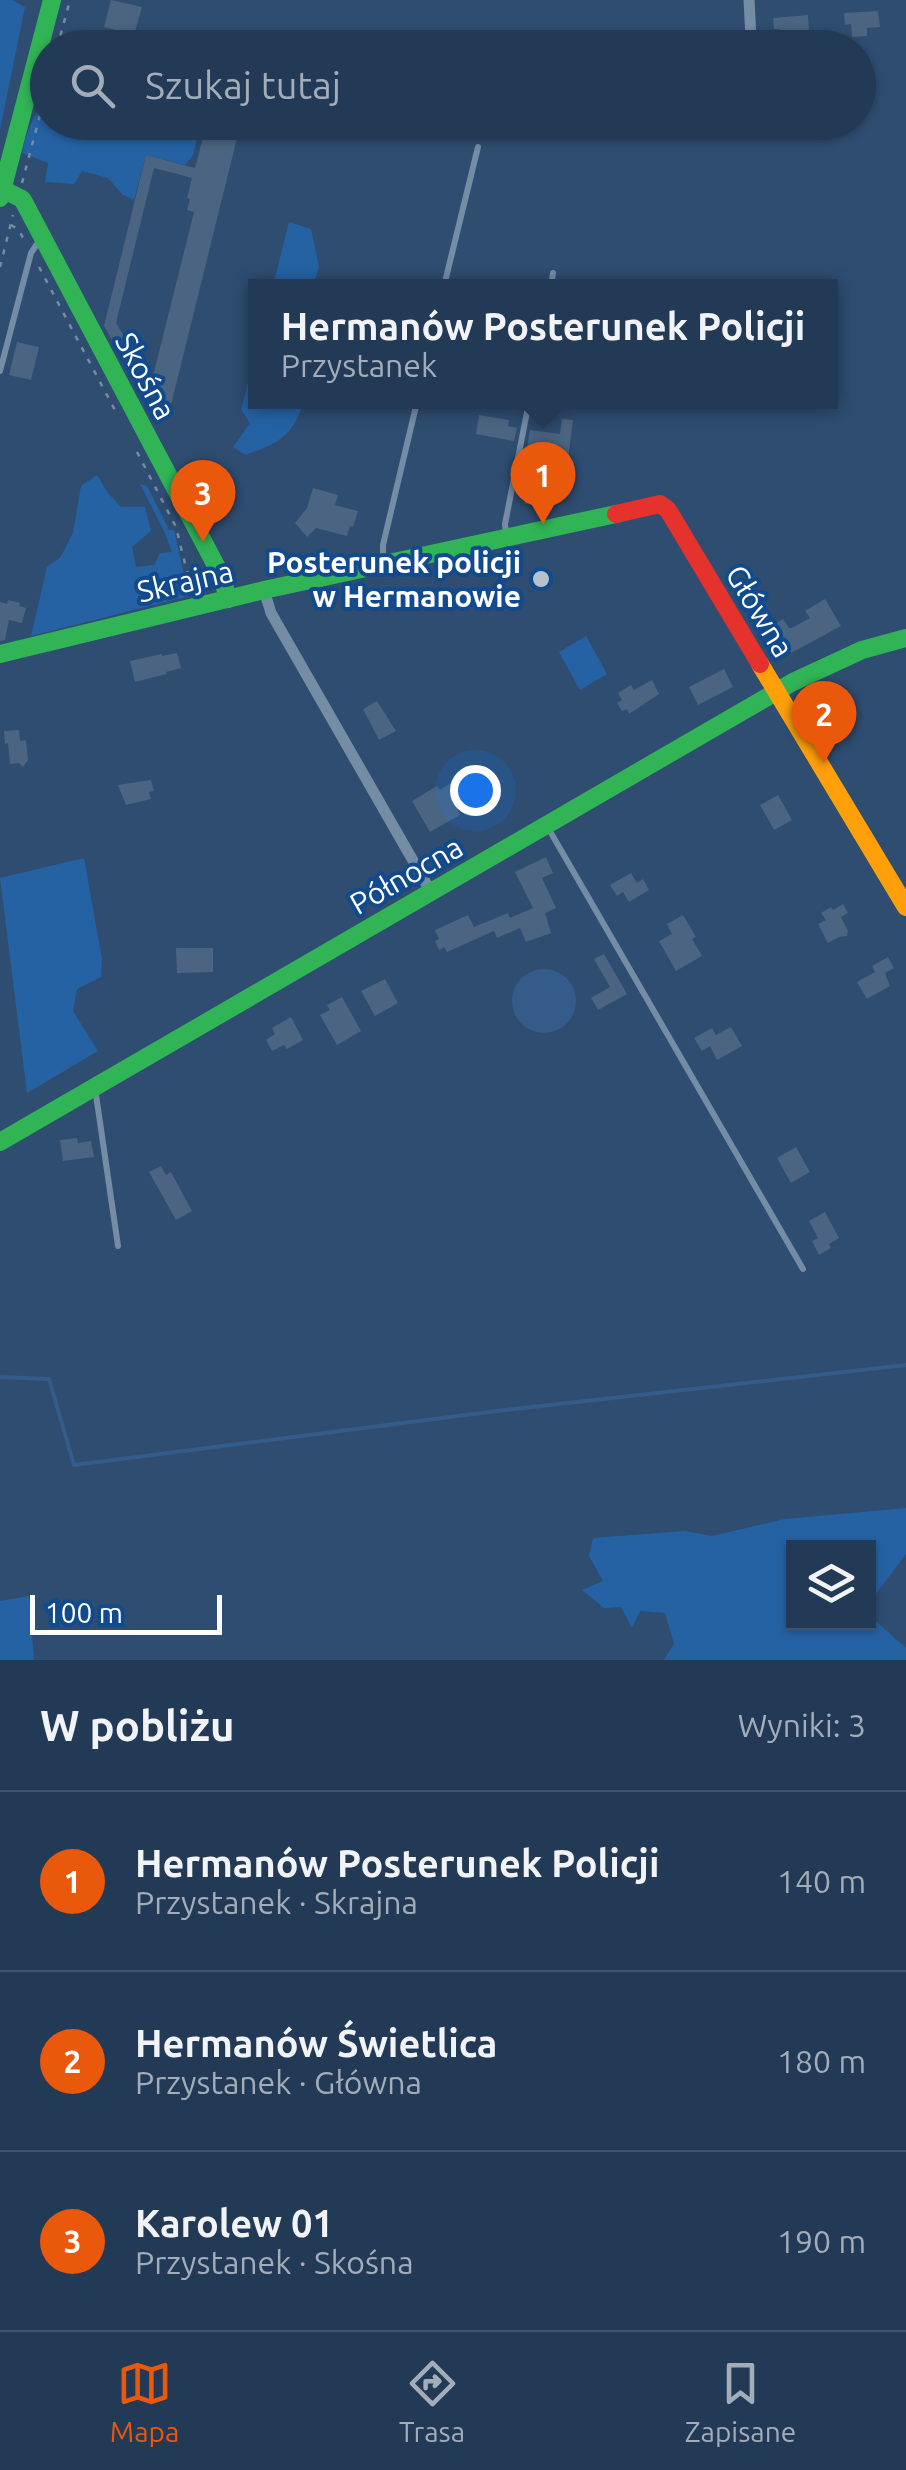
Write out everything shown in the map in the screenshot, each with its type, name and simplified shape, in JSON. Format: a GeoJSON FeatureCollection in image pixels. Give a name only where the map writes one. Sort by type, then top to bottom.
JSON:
{"type":"FeatureCollection","features":[{"type":"Feature","properties":{"kind":"street"},"geometry":{"type":"LineString","coordinates":[[45,30],[52,0]]}},
{"type":"Feature","properties":{"kind":"street"},"geometry":{"type":"LineString","coordinates":[[749,0],[751,30]]}},
{"type":"Feature","properties":{"kind":"street"},"geometry":{"type":"LineString","coordinates":[[7,195],[30,95]]}},
{"type":"Feature","properties":{"kind":"street","name":"Skośna"},"geometry":{"type":"LineString","coordinates":[[7,195],[25,204],[222,578],[228,598]]}},
{"type":"Feature","properties":{"kind":"street","name":"Skrajna"},"geometry":{"type":"LineString","coordinates":[[0,654],[228,598],[654,504]]}},
{"type":"Feature","properties":{"kind":"street","name":"Główna"},"geometry":{"type":"LineString","coordinates":[[654,504],[668,510],[906,907]]}},
{"type":"Feature","properties":{"kind":"street"},"geometry":{"type":"LineString","coordinates":[[264,590],[272,613],[431,892]]}},
{"type":"Feature","properties":{"kind":"street","name":"Północna"},"geometry":{"type":"LineString","coordinates":[[0,1142],[776,692],[850,653],[906,638]]}},
{"type":"Feature","properties":{"kind":"lane"},"geometry":{"type":"LineString","coordinates":[[446,279],[478,146]]}},
{"type":"Feature","properties":{"kind":"lane"},"geometry":{"type":"LineString","coordinates":[[0,371],[31,253],[42,236]]}},
{"type":"Feature","properties":{"kind":"lane"},"geometry":{"type":"LineString","coordinates":[[553,279],[554,273]]}},
{"type":"Feature","properties":{"kind":"lane"},"geometry":{"type":"LineString","coordinates":[[384,564],[383,546],[415,409]]}},
{"type":"Feature","properties":{"kind":"lane"},"geometry":{"type":"LineString","coordinates":[[507,537],[506,524],[528,409]]}},
{"type":"Feature","properties":{"kind":"lane"},"geometry":{"type":"LineString","coordinates":[[546,825],[803,1270]]}},
{"type":"Feature","properties":{"kind":"lane"},"geometry":{"type":"LineString","coordinates":[[95,1087],[118,1246]]}},
{"type":"Feature","properties":{"kind":"path"},"geometry":{"type":"LineString","coordinates":[[62,30],[70,0]]}},
{"type":"Feature","properties":{"kind":"path"},"geometry":{"type":"LineString","coordinates":[[0,266],[11,224],[7,195],[30,133]]}},
{"type":"Feature","properties":{"kind":"path"},"geometry":{"type":"LineString","coordinates":[[11,224],[19,230],[121,420]]}},
{"type":"Feature","properties":{"kind":"path"},"geometry":{"type":"LineString","coordinates":[[134,444],[176,527],[195,606]]}},
{"type":"Feature","properties":{"kind":"shaded area"},"geometry":{"type":"Polygon","coordinates":[[[0,0],[12,0],[25,7],[0,130],[0,0]]]}},
{"type":"Feature","properties":{"kind":"shaded area"},"geometry":{"type":"Polygon","coordinates":[[[30,127],[30,140],[197,140],[185,165],[146,155],[134,200],[123,195],[108,178],[82,171],[74,184],[45,182],[48,163],[22,153],[30,127]]]}},
{"type":"Feature","properties":{"kind":"shaded area"},"geometry":{"type":"Polygon","coordinates":[[[289,222],[311,229],[319,267],[315,279],[275,279],[289,222]]]}},
{"type":"Feature","properties":{"kind":"shaded area"},"geometry":{"type":"Polygon","coordinates":[[[248,382],[248,409],[301,409],[282,438],[246,455],[233,447],[250,423],[241,410],[248,382]]]}},
{"type":"Feature","properties":{"kind":"shaded area"},"geometry":{"type":"Polygon","coordinates":[[[97,475],[121,507],[145,507],[151,531],[132,547],[136,567],[154,565],[160,553],[172,552],[140,484],[147,486],[169,530],[174,530],[189,596],[31,636],[47,567],[60,558],[73,533],[81,486],[97,475]]]}},
{"type":"Feature","properties":{"kind":"shaded area"},"geometry":{"type":"Polygon","coordinates":[[[586,636],[607,674],[580,690],[559,652],[586,636]]]}},
{"type":"Feature","properties":{"kind":"shaded area"},"geometry":{"type":"Polygon","coordinates":[[[84,858],[102,959],[101,977],[77,989],[73,1011],[98,1051],[27,1093],[0,878],[84,858]]]}},
{"type":"Feature","properties":{"kind":"shaded area"},"geometry":{"type":"Polygon","coordinates":[[[544,969],[566,979],[576,1001],[566,1023],[544,1033],[522,1023],[512,1001],[522,979],[544,969]]]}},
{"type":"Feature","properties":{"kind":"shaded area"},"geometry":{"type":"Polygon","coordinates":[[[906,1508],[906,1554],[876,1594],[876,1540],[786,1540],[786,1630],[876,1630],[876,1621],[906,1648],[906,1660],[664,1660],[674,1644],[665,1613],[640,1611],[632,1628],[621,1607],[604,1608],[582,1590],[603,1581],[589,1556],[593,1538],[684,1531],[712,1536],[785,1519],[906,1508]]]}},
{"type":"Feature","properties":{"kind":"shaded area"},"geometry":{"type":"Polygon","coordinates":[[[29,1596],[34,1660],[0,1660],[0,1601],[29,1596]]]}},
{"type":"Feature","properties":{"kind":"building"},"geometry":{"type":"Polygon","coordinates":[[[111,0],[142,7],[135,30],[104,27],[111,0]]]}},
{"type":"Feature","properties":{"kind":"building"},"geometry":{"type":"Polygon","coordinates":[[[878,11],[880,27],[851,30],[851,24],[845,25],[844,13],[878,11]]]}},
{"type":"Feature","properties":{"kind":"building"},"geometry":{"type":"Polygon","coordinates":[[[808,15],[809,30],[774,29],[773,18],[808,15]]]}},
{"type":"Feature","properties":{"kind":"building"},"geometry":{"type":"Polygon","coordinates":[[[202,140],[237,140],[171,405],[150,400],[150,388],[194,212],[187,210],[192,178],[154,168],[116,323],[138,359],[127,366],[104,326],[146,155],[195,168],[202,140]]]}},
{"type":"Feature","properties":{"kind":"building"},"geometry":{"type":"Polygon","coordinates":[[[17,342],[39,347],[31,380],[9,375],[17,342]]]}},
{"type":"Feature","properties":{"kind":"building"},"geometry":{"type":"Polygon","coordinates":[[[479,415],[509,420],[508,426],[517,428],[514,441],[476,434],[479,415]]]}},
{"type":"Feature","properties":{"kind":"building"},"geometry":{"type":"Polygon","coordinates":[[[562,419],[573,420],[566,474],[549,472],[551,457],[526,454],[530,430],[560,434],[562,419]]]}},
{"type":"Feature","properties":{"kind":"building"},"geometry":{"type":"Polygon","coordinates":[[[549,474],[553,498],[525,504],[521,485],[533,482],[532,477],[549,474]]]}},
{"type":"Feature","properties":{"kind":"building"},"geometry":{"type":"Polygon","coordinates":[[[313,488],[338,495],[335,505],[358,511],[347,536],[316,528],[307,537],[295,523],[307,508],[313,488]]]}},
{"type":"Feature","properties":{"kind":"building"},"geometry":{"type":"Polygon","coordinates":[[[825,599],[841,626],[791,653],[786,643],[777,648],[769,632],[774,629],[772,626],[783,619],[792,628],[810,618],[805,611],[825,599]]]}},
{"type":"Feature","properties":{"kind":"building"},"geometry":{"type":"Polygon","coordinates":[[[8,600],[26,608],[22,623],[9,620],[5,640],[0,641],[0,602],[7,604],[8,600]]]}},
{"type":"Feature","properties":{"kind":"building"},"geometry":{"type":"Polygon","coordinates":[[[177,653],[181,668],[135,682],[130,661],[177,653]]]}},
{"type":"Feature","properties":{"kind":"building"},"geometry":{"type":"Polygon","coordinates":[[[724,669],[733,687],[698,705],[689,687],[724,669]]]}},
{"type":"Feature","properties":{"kind":"building"},"geometry":{"type":"Polygon","coordinates":[[[652,680],[659,694],[629,714],[627,709],[622,711],[617,703],[622,700],[618,693],[652,680]]]}},
{"type":"Feature","properties":{"kind":"building"},"geometry":{"type":"Polygon","coordinates":[[[377,701],[396,731],[379,740],[363,709],[377,701]]]}},
{"type":"Feature","properties":{"kind":"building"},"geometry":{"type":"Polygon","coordinates":[[[19,730],[20,741],[26,740],[28,760],[23,767],[10,764],[8,743],[5,744],[4,731],[19,730]]]}},
{"type":"Feature","properties":{"kind":"building"},"geometry":{"type":"Polygon","coordinates":[[[151,780],[151,799],[126,805],[118,785],[151,780]]]}},
{"type":"Feature","properties":{"kind":"building"},"geometry":{"type":"Polygon","coordinates":[[[451,783],[464,804],[457,808],[460,815],[430,832],[412,801],[437,786],[440,790],[451,783]]]}},
{"type":"Feature","properties":{"kind":"building"},"geometry":{"type":"Polygon","coordinates":[[[778,795],[792,820],[774,830],[760,805],[778,795]]]}},
{"type":"Feature","properties":{"kind":"building"},"geometry":{"type":"Polygon","coordinates":[[[546,857],[553,873],[542,878],[556,908],[545,913],[551,933],[526,942],[520,928],[497,938],[494,931],[447,952],[444,947],[439,950],[435,930],[468,915],[474,927],[533,908],[515,872],[546,857]]]}},
{"type":"Feature","properties":{"kind":"building"},"geometry":{"type":"Polygon","coordinates":[[[631,873],[637,883],[643,879],[649,890],[629,902],[623,892],[617,896],[610,885],[631,873]]]}},
{"type":"Feature","properties":{"kind":"building"},"geometry":{"type":"Polygon","coordinates":[[[843,904],[848,913],[841,917],[847,936],[828,943],[818,924],[826,920],[821,913],[843,904]]]}},
{"type":"Feature","properties":{"kind":"building"},"geometry":{"type":"Polygon","coordinates":[[[683,915],[702,956],[676,971],[659,941],[672,934],[667,924],[683,915]]]}},
{"type":"Feature","properties":{"kind":"building"},"geometry":{"type":"Polygon","coordinates":[[[176,948],[213,948],[213,972],[177,973],[176,948]]]}},
{"type":"Feature","properties":{"kind":"building"},"geometry":{"type":"Polygon","coordinates":[[[604,954],[627,994],[598,1010],[591,998],[610,987],[594,959],[604,954]]]}},
{"type":"Feature","properties":{"kind":"building"},"geometry":{"type":"Polygon","coordinates":[[[888,957],[894,968],[885,973],[890,986],[867,999],[857,982],[875,972],[872,966],[888,957]]]}},
{"type":"Feature","properties":{"kind":"building"},"geometry":{"type":"Polygon","coordinates":[[[385,979],[398,1003],[375,1016],[361,991],[385,979]]]}},
{"type":"Feature","properties":{"kind":"building"},"geometry":{"type":"Polygon","coordinates":[[[342,997],[361,1031],[337,1045],[320,1015],[330,1010],[327,1005],[342,997]]]}},
{"type":"Feature","properties":{"kind":"building"},"geometry":{"type":"Polygon","coordinates":[[[291,1017],[303,1040],[287,1049],[284,1045],[272,1051],[266,1040],[275,1034],[272,1028],[291,1017]]]}},
{"type":"Feature","properties":{"kind":"building"},"geometry":{"type":"Polygon","coordinates":[[[731,1027],[742,1046],[717,1060],[710,1046],[702,1051],[694,1038],[712,1028],[716,1035],[731,1027]]]}},
{"type":"Feature","properties":{"kind":"building"},"geometry":{"type":"Polygon","coordinates":[[[77,1138],[78,1143],[91,1141],[94,1157],[63,1161],[60,1140],[77,1138]]]}},
{"type":"Feature","properties":{"kind":"building"},"geometry":{"type":"Polygon","coordinates":[[[796,1147],[810,1172],[791,1183],[777,1158],[796,1147]]]}},
{"type":"Feature","properties":{"kind":"building"},"geometry":{"type":"Polygon","coordinates":[[[161,1166],[166,1175],[171,1172],[192,1211],[176,1220],[149,1172],[161,1166]]]}},
{"type":"Feature","properties":{"kind":"building"},"geometry":{"type":"Polygon","coordinates":[[[825,1212],[839,1238],[819,1255],[812,1241],[818,1238],[809,1221],[825,1212]]]}},
{"type":"Feature","properties":{"kind":"waterway"},"geometry":{"type":"LineString","coordinates":[[0,1377],[49,1379],[74,1465],[505,1410],[906,1365]]}},
{"type":"Feature","properties":{"kind":"traffic: fast"},"geometry":{"type":"LineString","coordinates":[[44,30],[52,0]]}},
{"type":"Feature","properties":{"kind":"traffic: fast"},"geometry":{"type":"LineString","coordinates":[[0,198],[30,84]]}},
{"type":"Feature","properties":{"kind":"traffic: fast"},"geometry":{"type":"LineString","coordinates":[[2,189],[25,204],[222,577],[228,599]]}},
{"type":"Feature","properties":{"kind":"traffic: fast"},"geometry":{"type":"LineString","coordinates":[[0,654],[264,590],[616,514]]}},
{"type":"Feature","properties":{"kind":"traffic: fast"},"geometry":{"type":"LineString","coordinates":[[0,1142],[793,682],[862,650],[906,638]]}},
{"type":"Feature","properties":{"kind":"traffic: slow"},"geometry":{"type":"LineString","coordinates":[[760,664],[906,907]]}},
{"type":"Feature","properties":{"kind":"traffic: jam"},"geometry":{"type":"LineString","coordinates":[[616,514],[660,504],[668,510],[760,664]]}},
{"type":"Feature","properties":{"kind":"place","name":"Hermanów Posterunek Policji"},"geometry":{"type":"Point","coordinates":[543,524]}},
{"type":"Feature","properties":{"kind":"place","name":"Karolew 01"},"geometry":{"type":"Point","coordinates":[203,542]}},
{"type":"Feature","properties":{"kind":"place","name":"Posterunek policji w Hermanowie"},"geometry":{"type":"Point","coordinates":[541,579]}},
{"type":"Feature","properties":{"kind":"place","name":"Hermanów Świetlica"},"geometry":{"type":"Point","coordinates":[824,763]}}]}
